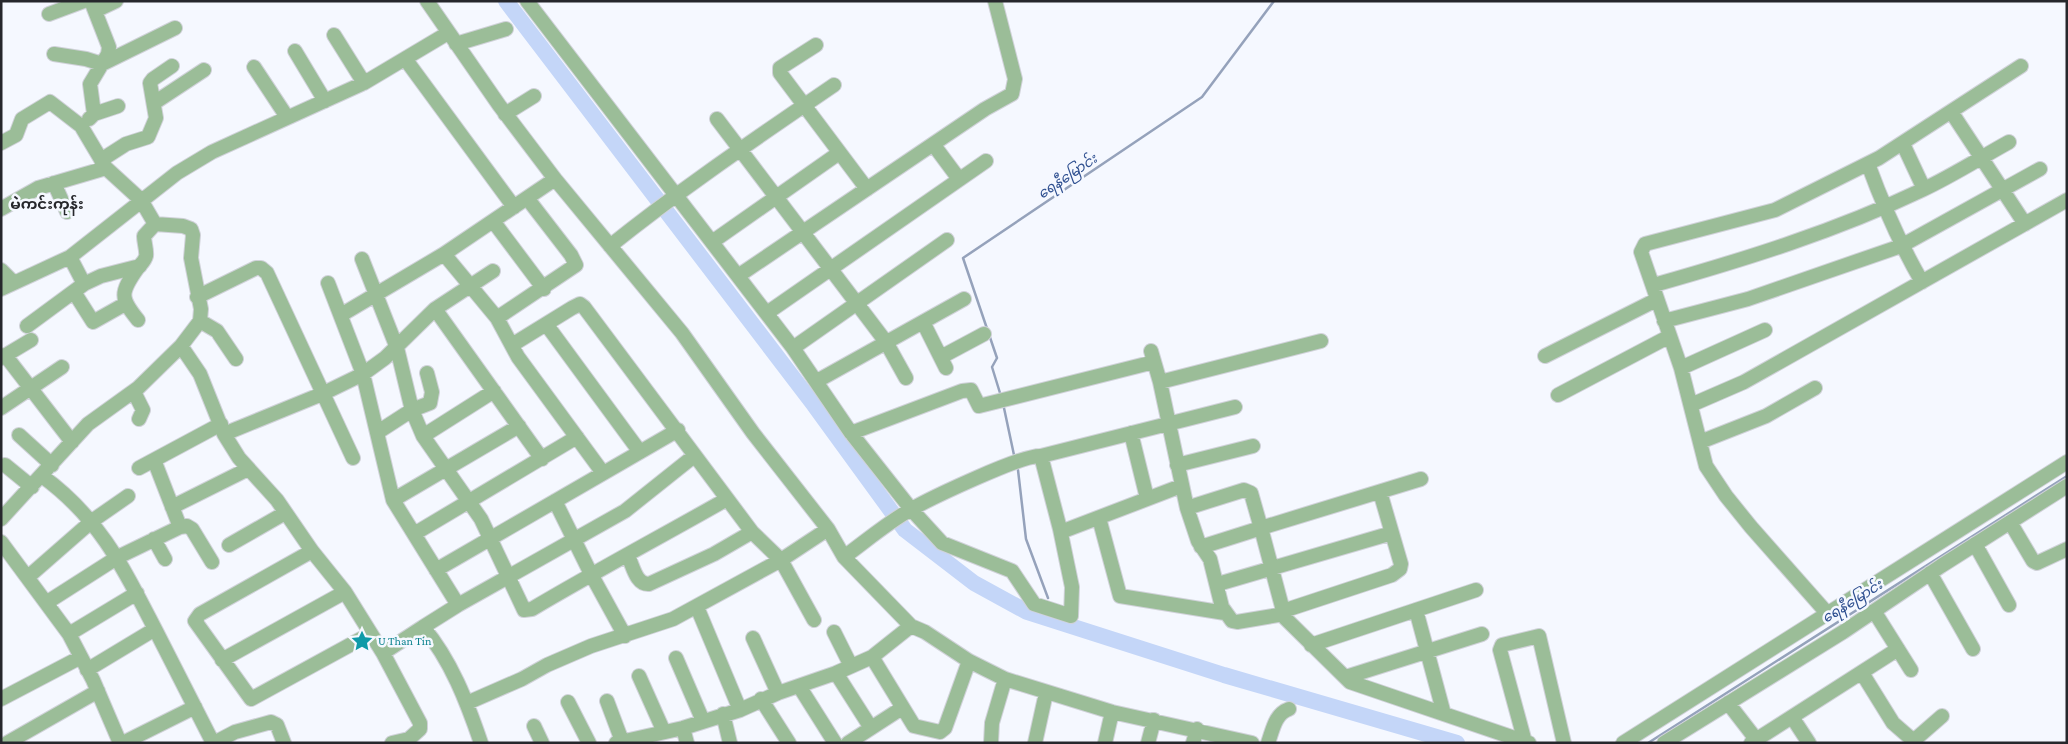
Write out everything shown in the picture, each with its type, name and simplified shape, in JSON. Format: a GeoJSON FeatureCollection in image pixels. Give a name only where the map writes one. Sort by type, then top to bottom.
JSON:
{"type":"FeatureCollection","features":[{"type":"Feature","properties":{"kind":"street"},"geometry":{"type":"LineString","coordinates":[[49,14],[84,1]]}},
{"type":"Feature","properties":{"kind":"street"},"geometry":{"type":"LineString","coordinates":[[94,114],[90,84],[102,64],[109,47],[93,6],[116,1]]}},
{"type":"Feature","properties":{"kind":"street"},"geometry":{"type":"LineString","coordinates":[[427,1],[505,114],[555,179],[682,333],[753,433],[828,529],[844,556],[911,626],[925,632],[969,660],[1005,679],[1112,712],[1154,720],[1195,736],[1252,743]]}},
{"type":"Feature","properties":{"kind":"street"},"geometry":{"type":"LineString","coordinates":[[527,1],[793,348],[851,433],[911,509],[942,543],[1012,571],[1034,604],[1071,616],[1072,587],[1060,529],[1041,456]]}},
{"type":"Feature","properties":{"kind":"street"},"geometry":{"type":"LineString","coordinates":[[738,276],[933,144],[1012,94],[1015,78],[995,1]]}},
{"type":"Feature","properties":{"kind":"street"},"geometry":{"type":"LineString","coordinates":[[54,54],[102,64],[175,28]]}},
{"type":"Feature","properties":{"kind":"street"},"geometry":{"type":"LineString","coordinates":[[1,270],[7,285],[70,257],[177,173],[212,152],[364,83],[452,38],[506,30]]}},
{"type":"Feature","properties":{"kind":"street"},"geometry":{"type":"LineString","coordinates":[[334,35],[364,83]]}},
{"type":"Feature","properties":{"kind":"street"},"geometry":{"type":"LineString","coordinates":[[816,45],[779,70],[803,106],[867,189]]}},
{"type":"Feature","properties":{"kind":"street"},"geometry":{"type":"LineString","coordinates":[[295,51],[325,101]]}},
{"type":"Feature","properties":{"kind":"street"},"geometry":{"type":"LineString","coordinates":[[406,60],[514,207]]}},
{"type":"Feature","properties":{"kind":"street"},"geometry":{"type":"LineString","coordinates":[[3,205],[104,164],[126,144],[148,137],[156,118],[150,83],[172,66]]}},
{"type":"Feature","properties":{"kind":"street"},"geometry":{"type":"LineString","coordinates":[[1827,614],[1726,496],[1706,466],[1681,368],[1656,300],[1654,285],[1641,252],[1646,244],[1770,212],[1868,164],[1903,144],[2021,66]]}},
{"type":"Feature","properties":{"kind":"street"},"geometry":{"type":"LineString","coordinates":[[254,67],[286,117]]}},
{"type":"Feature","properties":{"kind":"street"},"geometry":{"type":"LineString","coordinates":[[154,103],[204,70]]}},
{"type":"Feature","properties":{"kind":"street"},"geometry":{"type":"LineString","coordinates":[[610,246],[676,195],[834,85]]}},
{"type":"Feature","properties":{"kind":"street"},"geometry":{"type":"LineString","coordinates":[[505,114],[534,96]]}},
{"type":"Feature","properties":{"kind":"street"},"geometry":{"type":"LineString","coordinates":[[1,143],[16,135],[22,119],[47,102],[52,103],[81,126],[104,164],[141,200],[155,224]]}},
{"type":"Feature","properties":{"kind":"street"},"geometry":{"type":"LineString","coordinates":[[81,126],[94,114],[118,106]]}},
{"type":"Feature","properties":{"kind":"street"},"geometry":{"type":"LineString","coordinates":[[1952,113],[1983,156],[2025,224]]}},
{"type":"Feature","properties":{"kind":"street"},"geometry":{"type":"LineString","coordinates":[[717,120],[832,268],[886,342],[906,378]]}},
{"type":"Feature","properties":{"kind":"street"},"geometry":{"type":"LineString","coordinates":[[1654,285],[1778,249],[1884,207],[1924,189],[2009,142]]}},
{"type":"Feature","properties":{"kind":"street"},"geometry":{"type":"LineString","coordinates":[[933,144],[959,179]]}},
{"type":"Feature","properties":{"kind":"street"},"geometry":{"type":"LineString","coordinates":[[1903,144],[1924,189]]}},
{"type":"Feature","properties":{"kind":"street"},"geometry":{"type":"LineString","coordinates":[[712,242],[839,153]]}},
{"type":"Feature","properties":{"kind":"street"},"geometry":{"type":"LineString","coordinates":[[767,314],[986,161]]}},
{"type":"Feature","properties":{"kind":"street"},"geometry":{"type":"LineString","coordinates":[[1868,164],[1901,246],[1922,282]]}},
{"type":"Feature","properties":{"kind":"street"},"geometry":{"type":"LineString","coordinates":[[1664,321],[1748,298],[1901,246],[2040,169]]}},
{"type":"Feature","properties":{"kind":"street"},"geometry":{"type":"LineString","coordinates":[[341,315],[444,254],[555,179]]}},
{"type":"Feature","properties":{"kind":"street"},"geometry":{"type":"LineString","coordinates":[[54,183],[67,212]]}},
{"type":"Feature","properties":{"kind":"street"},"geometry":{"type":"LineString","coordinates":[[498,318],[576,265],[571,255],[527,198]]}},
{"type":"Feature","properties":{"kind":"street"},"geometry":{"type":"LineString","coordinates":[[1691,404],[1744,382],[2067,200]]}},
{"type":"Feature","properties":{"kind":"street"},"geometry":{"type":"LineString","coordinates":[[493,221],[544,288]]}},
{"type":"Feature","properties":{"kind":"street"},"geometry":{"type":"LineString","coordinates":[[138,320],[126,304],[123,294],[147,255],[144,236],[155,224]]}},
{"type":"Feature","properties":{"kind":"street"},"geometry":{"type":"LineString","coordinates":[[4,510],[32,487],[88,424],[134,392],[181,346],[200,321],[201,309],[191,258],[193,235],[191,229],[183,226],[155,224]]}},
{"type":"Feature","properties":{"kind":"street"},"geometry":{"type":"LineString","coordinates":[[793,348],[947,240]]}},
{"type":"Feature","properties":{"kind":"street"},"geometry":{"type":"LineString","coordinates":[[444,254],[469,286],[498,318],[512,345],[603,473]]}},
{"type":"Feature","properties":{"kind":"street"},"geometry":{"type":"LineString","coordinates":[[70,257],[79,288],[93,322],[126,304]]}},
{"type":"Feature","properties":{"kind":"street"},"geometry":{"type":"LineString","coordinates":[[362,260],[396,348],[412,410],[423,436],[445,470],[470,502],[491,538],[521,608],[526,610],[590,574],[628,556],[727,499]]}},
{"type":"Feature","properties":{"kind":"street"},"geometry":{"type":"LineString","coordinates":[[72,442],[31,388],[3,356],[79,288],[101,276],[140,266]]}},
{"type":"Feature","properties":{"kind":"street"},"geometry":{"type":"LineString","coordinates":[[196,291],[256,268],[261,268],[267,273],[353,458]]}},
{"type":"Feature","properties":{"kind":"street"},"geometry":{"type":"LineString","coordinates":[[139,468],[222,429],[322,394],[363,374],[396,348],[435,309],[493,271]]}},
{"type":"Feature","properties":{"kind":"street"},"geometry":{"type":"LineString","coordinates":[[328,283],[363,374],[393,500],[458,605]]}},
{"type":"Feature","properties":{"kind":"street"},"geometry":{"type":"LineString","coordinates":[[817,381],[964,299]]}},
{"type":"Feature","properties":{"kind":"street"},"geometry":{"type":"LineString","coordinates":[[1545,356],[1656,300]]}},
{"type":"Feature","properties":{"kind":"street"},"geometry":{"type":"LineString","coordinates":[[512,345],[580,304],[584,307],[678,430],[694,456],[752,532],[781,560],[814,620]]}},
{"type":"Feature","properties":{"kind":"street"},"geometry":{"type":"LineString","coordinates":[[435,309],[542,459]]}},
{"type":"Feature","properties":{"kind":"street"},"geometry":{"type":"LineString","coordinates":[[200,321],[217,331],[236,359]]}},
{"type":"Feature","properties":{"kind":"street"},"geometry":{"type":"LineString","coordinates":[[923,322],[943,362],[984,334]]}},
{"type":"Feature","properties":{"kind":"street"},"geometry":{"type":"LineString","coordinates":[[546,324],[640,452]]}},
{"type":"Feature","properties":{"kind":"street"},"geometry":{"type":"LineString","coordinates":[[1681,368],[1765,330]]}},
{"type":"Feature","properties":{"kind":"street"},"geometry":{"type":"LineString","coordinates":[[1558,395],[1670,336]]}},
{"type":"Feature","properties":{"kind":"street"},"geometry":{"type":"LineString","coordinates":[[1160,382],[1321,341]]}},
{"type":"Feature","properties":{"kind":"street"},"geometry":{"type":"LineString","coordinates":[[181,346],[200,374],[222,429],[248,470],[277,500],[312,552],[345,592],[383,653],[420,723],[420,729],[409,739],[392,743]]}},
{"type":"Feature","properties":{"kind":"street"},"geometry":{"type":"LineString","coordinates":[[851,433],[962,392],[971,390],[979,406],[1152,357],[1170,424],[1181,486],[1187,508],[1201,547],[1210,559],[1225,613],[1232,621],[1237,622],[1283,613],[1397,572],[1401,564],[1380,492]]}},
{"type":"Feature","properties":{"kind":"street"},"geometry":{"type":"LineString","coordinates":[[1,408],[62,367]]}},
{"type":"Feature","properties":{"kind":"street"},"geometry":{"type":"LineString","coordinates":[[378,432],[412,410],[430,403],[432,399],[427,373]]}},
{"type":"Feature","properties":{"kind":"street"},"geometry":{"type":"LineString","coordinates":[[1700,442],[1766,416],[1815,388]]}},
{"type":"Feature","properties":{"kind":"street"},"geometry":{"type":"LineString","coordinates":[[423,436],[494,391]]}},
{"type":"Feature","properties":{"kind":"street"},"geometry":{"type":"LineString","coordinates":[[134,392],[143,410],[139,419]]}},
{"type":"Feature","properties":{"kind":"street"},"geometry":{"type":"LineString","coordinates":[[844,556],[911,509],[1008,465],[1036,456],[1235,407]]}},
{"type":"Feature","properties":{"kind":"street"},"geometry":{"type":"LineString","coordinates":[[393,500],[519,426]]}},
{"type":"Feature","properties":{"kind":"street"},"geometry":{"type":"LineString","coordinates":[[436,570],[678,430]]}},
{"type":"Feature","properties":{"kind":"street"},"geometry":{"type":"LineString","coordinates":[[1131,434],[1147,498]]}},
{"type":"Feature","properties":{"kind":"street"},"geometry":{"type":"LineString","coordinates":[[19,435],[52,465]]}},
{"type":"Feature","properties":{"kind":"street"},"geometry":{"type":"LineString","coordinates":[[414,534],[578,437]]}},
{"type":"Feature","properties":{"kind":"street"},"geometry":{"type":"LineString","coordinates":[[1177,464],[1253,446]]}},
{"type":"Feature","properties":{"kind":"street"},"geometry":{"type":"LineString","coordinates":[[383,653],[458,605],[625,511],[694,456]]}},
{"type":"Feature","properties":{"kind":"street"},"geometry":{"type":"LineString","coordinates":[[154,460],[180,527]]}},
{"type":"Feature","properties":{"kind":"street"},"geometry":{"type":"LineString","coordinates":[[1623,743],[2067,462]]}},
{"type":"Feature","properties":{"kind":"street"},"geometry":{"type":"LineString","coordinates":[[6,464],[32,487]]}},
{"type":"Feature","properties":{"kind":"street"},"geometry":{"type":"LineString","coordinates":[[172,507],[248,470]]}},
{"type":"Feature","properties":{"kind":"street"},"geometry":{"type":"LineString","coordinates":[[42,476],[63,491],[92,521],[118,557],[213,743],[235,732],[271,722],[277,726],[284,743]]}},
{"type":"Feature","properties":{"kind":"street"},"geometry":{"type":"LineString","coordinates":[[1201,547],[1421,479]]}},
{"type":"Feature","properties":{"kind":"street"},"geometry":{"type":"LineString","coordinates":[[1060,529],[1066,530],[1181,486]]}},
{"type":"Feature","properties":{"kind":"street"},"geometry":{"type":"LineString","coordinates":[[1664,743],[1874,611],[2067,486]]}},
{"type":"Feature","properties":{"kind":"street"},"geometry":{"type":"LineString","coordinates":[[1187,508],[1248,490],[1261,528],[1286,620],[1346,678],[1354,683],[1527,742]]}},
{"type":"Feature","properties":{"kind":"street"},"geometry":{"type":"LineString","coordinates":[[28,577],[92,521],[128,496]]}},
{"type":"Feature","properties":{"kind":"street"},"geometry":{"type":"LineString","coordinates":[[555,501],[590,574],[626,636]]}},
{"type":"Feature","properties":{"kind":"street"},"geometry":{"type":"LineString","coordinates":[[230,545],[286,513]]}},
{"type":"Feature","properties":{"kind":"street"},"geometry":{"type":"LineString","coordinates":[[1099,518],[1120,596],[1225,613]]}},
{"type":"Feature","properties":{"kind":"street"},"geometry":{"type":"LineString","coordinates":[[2010,522],[2036,564],[2067,549]]}},
{"type":"Feature","properties":{"kind":"street"},"geometry":{"type":"LineString","coordinates":[[46,603],[118,557],[180,527],[187,526],[192,529],[212,562]]}},
{"type":"Feature","properties":{"kind":"street"},"geometry":{"type":"LineString","coordinates":[[467,703],[522,679],[547,664],[591,646],[673,620],[781,560],[828,529]]}},
{"type":"Feature","properties":{"kind":"street"},"geometry":{"type":"LineString","coordinates":[[628,556],[639,582],[649,584],[714,554],[752,532]]}},
{"type":"Feature","properties":{"kind":"street"},"geometry":{"type":"LineString","coordinates":[[1218,584],[1272,570],[1392,533]]}},
{"type":"Feature","properties":{"kind":"street"},"geometry":{"type":"LineString","coordinates":[[154,539],[165,559]]}},
{"type":"Feature","properties":{"kind":"street"},"geometry":{"type":"LineString","coordinates":[[1,542],[68,634],[98,691],[122,743],[195,707]]}},
{"type":"Feature","properties":{"kind":"street"},"geometry":{"type":"LineString","coordinates":[[1975,544],[2009,605]]}},
{"type":"Feature","properties":{"kind":"street"},"geometry":{"type":"LineString","coordinates":[[312,552],[196,618],[195,621],[222,660],[251,699],[370,634]]}},
{"type":"Feature","properties":{"kind":"street"},"geometry":{"type":"LineString","coordinates":[[1930,573],[1973,649]]}},
{"type":"Feature","properties":{"kind":"street"},"geometry":{"type":"LineString","coordinates":[[1311,645],[1476,590]]}},
{"type":"Feature","properties":{"kind":"street"},"geometry":{"type":"LineString","coordinates":[[222,660],[345,592]]}},
{"type":"Feature","properties":{"kind":"street"},"geometry":{"type":"LineString","coordinates":[[68,634],[136,593]]}},
{"type":"Feature","properties":{"kind":"street"},"geometry":{"type":"LineString","coordinates":[[697,607],[740,710]]}},
{"type":"Feature","properties":{"kind":"street"},"geometry":{"type":"LineString","coordinates":[[1416,610],[1444,714]]}},
{"type":"Feature","properties":{"kind":"street"},"geometry":{"type":"LineString","coordinates":[[1874,611],[1911,670]]}},
{"type":"Feature","properties":{"kind":"street"},"geometry":{"type":"LineString","coordinates":[[608,701],[619,742],[641,740],[740,710],[778,693],[836,673],[872,657],[911,626]]}},
{"type":"Feature","properties":{"kind":"street"},"geometry":{"type":"LineString","coordinates":[[423,627],[439,647],[467,703],[481,743]]}},
{"type":"Feature","properties":{"kind":"street"},"geometry":{"type":"LineString","coordinates":[[87,670],[155,629]]}},
{"type":"Feature","properties":{"kind":"street"},"geometry":{"type":"LineString","coordinates":[[834,632],[851,666]]}},
{"type":"Feature","properties":{"kind":"street"},"geometry":{"type":"LineString","coordinates":[[1346,678],[1482,634]]}},
{"type":"Feature","properties":{"kind":"street"},"geometry":{"type":"LineString","coordinates":[[1527,742],[1500,650],[1502,645],[1539,636],[1564,743]]}},
{"type":"Feature","properties":{"kind":"street"},"geometry":{"type":"LineString","coordinates":[[753,638],[778,693]]}},
{"type":"Feature","properties":{"kind":"street"},"geometry":{"type":"LineString","coordinates":[[1728,703],[1755,742],[1898,649]]}},
{"type":"Feature","properties":{"kind":"street"},"geometry":{"type":"LineString","coordinates":[[1,699],[80,657]]}},
{"type":"Feature","properties":{"kind":"street"},"geometry":{"type":"LineString","coordinates":[[872,657],[916,728],[943,731],[969,660]]}},
{"type":"Feature","properties":{"kind":"street"},"geometry":{"type":"LineString","coordinates":[[676,658],[703,721]]}},
{"type":"Feature","properties":{"kind":"street"},"geometry":{"type":"LineString","coordinates":[[836,673],[871,728]]}},
{"type":"Feature","properties":{"kind":"street"},"geometry":{"type":"LineString","coordinates":[[1862,673],[1893,723],[1913,742],[1942,716]]}},
{"type":"Feature","properties":{"kind":"street"},"geometry":{"type":"LineString","coordinates":[[640,676],[664,732]]}},
{"type":"Feature","properties":{"kind":"street"},"geometry":{"type":"LineString","coordinates":[[991,743],[992,723],[1005,679]]}},
{"type":"Feature","properties":{"kind":"street"},"geometry":{"type":"LineString","coordinates":[[799,686],[835,743]]}},
{"type":"Feature","properties":{"kind":"street"},"geometry":{"type":"LineString","coordinates":[[7,743],[98,691]]}},
{"type":"Feature","properties":{"kind":"street"},"geometry":{"type":"LineString","coordinates":[[1035,743],[1046,693]]}},
{"type":"Feature","properties":{"kind":"street"},"geometry":{"type":"LineString","coordinates":[[761,700],[789,743]]}},
{"type":"Feature","properties":{"kind":"street"},"geometry":{"type":"LineString","coordinates":[[568,702],[589,743]]}},
{"type":"Feature","properties":{"kind":"street"},"geometry":{"type":"LineString","coordinates":[[848,743],[902,708]]}},
{"type":"Feature","properties":{"kind":"street"},"geometry":{"type":"LineString","coordinates":[[1268,743],[1278,716],[1281,712],[1289,709]]}},
{"type":"Feature","properties":{"kind":"street"},"geometry":{"type":"LineString","coordinates":[[1105,743],[1112,712]]}},
{"type":"Feature","properties":{"kind":"street"},"geometry":{"type":"LineString","coordinates":[[723,714],[730,743]]}},
{"type":"Feature","properties":{"kind":"street"},"geometry":{"type":"LineString","coordinates":[[1792,717],[1809,743]]}},
{"type":"Feature","properties":{"kind":"street"},"geometry":{"type":"LineString","coordinates":[[1148,743],[1154,720]]}},
{"type":"Feature","properties":{"kind":"street"},"geometry":{"type":"LineString","coordinates":[[534,726],[542,743]]}},
{"type":"Feature","properties":{"kind":"street"},"geometry":{"type":"LineString","coordinates":[[683,728],[687,743]]}},
{"type":"Feature","properties":{"kind":"waterway"},"geometry":{"type":"LineString","coordinates":[[506,1],[814,405],[905,530],[974,583],[1027,612],[1224,675],[1457,743]]}},
{"type":"Feature","properties":{"kind":"waterway","name":"ရေနီမြောင်း"},"geometry":{"type":"LineString","coordinates":[[1000,393],[992,367],[997,358],[963,258],[1202,97],[1274,1]]}},
{"type":"Feature","properties":{"kind":"waterway","name":"ရေနီမြောင်း"},"geometry":{"type":"LineString","coordinates":[[1004,408],[1014,455]]}},
{"type":"Feature","properties":{"kind":"waterway","name":"ရေနီမြောင်း"},"geometry":{"type":"LineString","coordinates":[[1018,470],[1026,539],[1048,598]]}},
{"type":"Feature","properties":{"kind":"waterway","name":"ရေနီမြောင်း"},"geometry":{"type":"LineString","coordinates":[[1648,743],[2067,476]]}},
{"type":"Feature","properties":{"kind":"place","name":"U Than Tin"},"geometry":{"type":"Point","coordinates":[362,641]}},
{"type":"Feature","properties":{"kind":"district","name":"မဲကင်းကုန်း"},"geometry":{"type":"Point","coordinates":[47,204]}}]}
